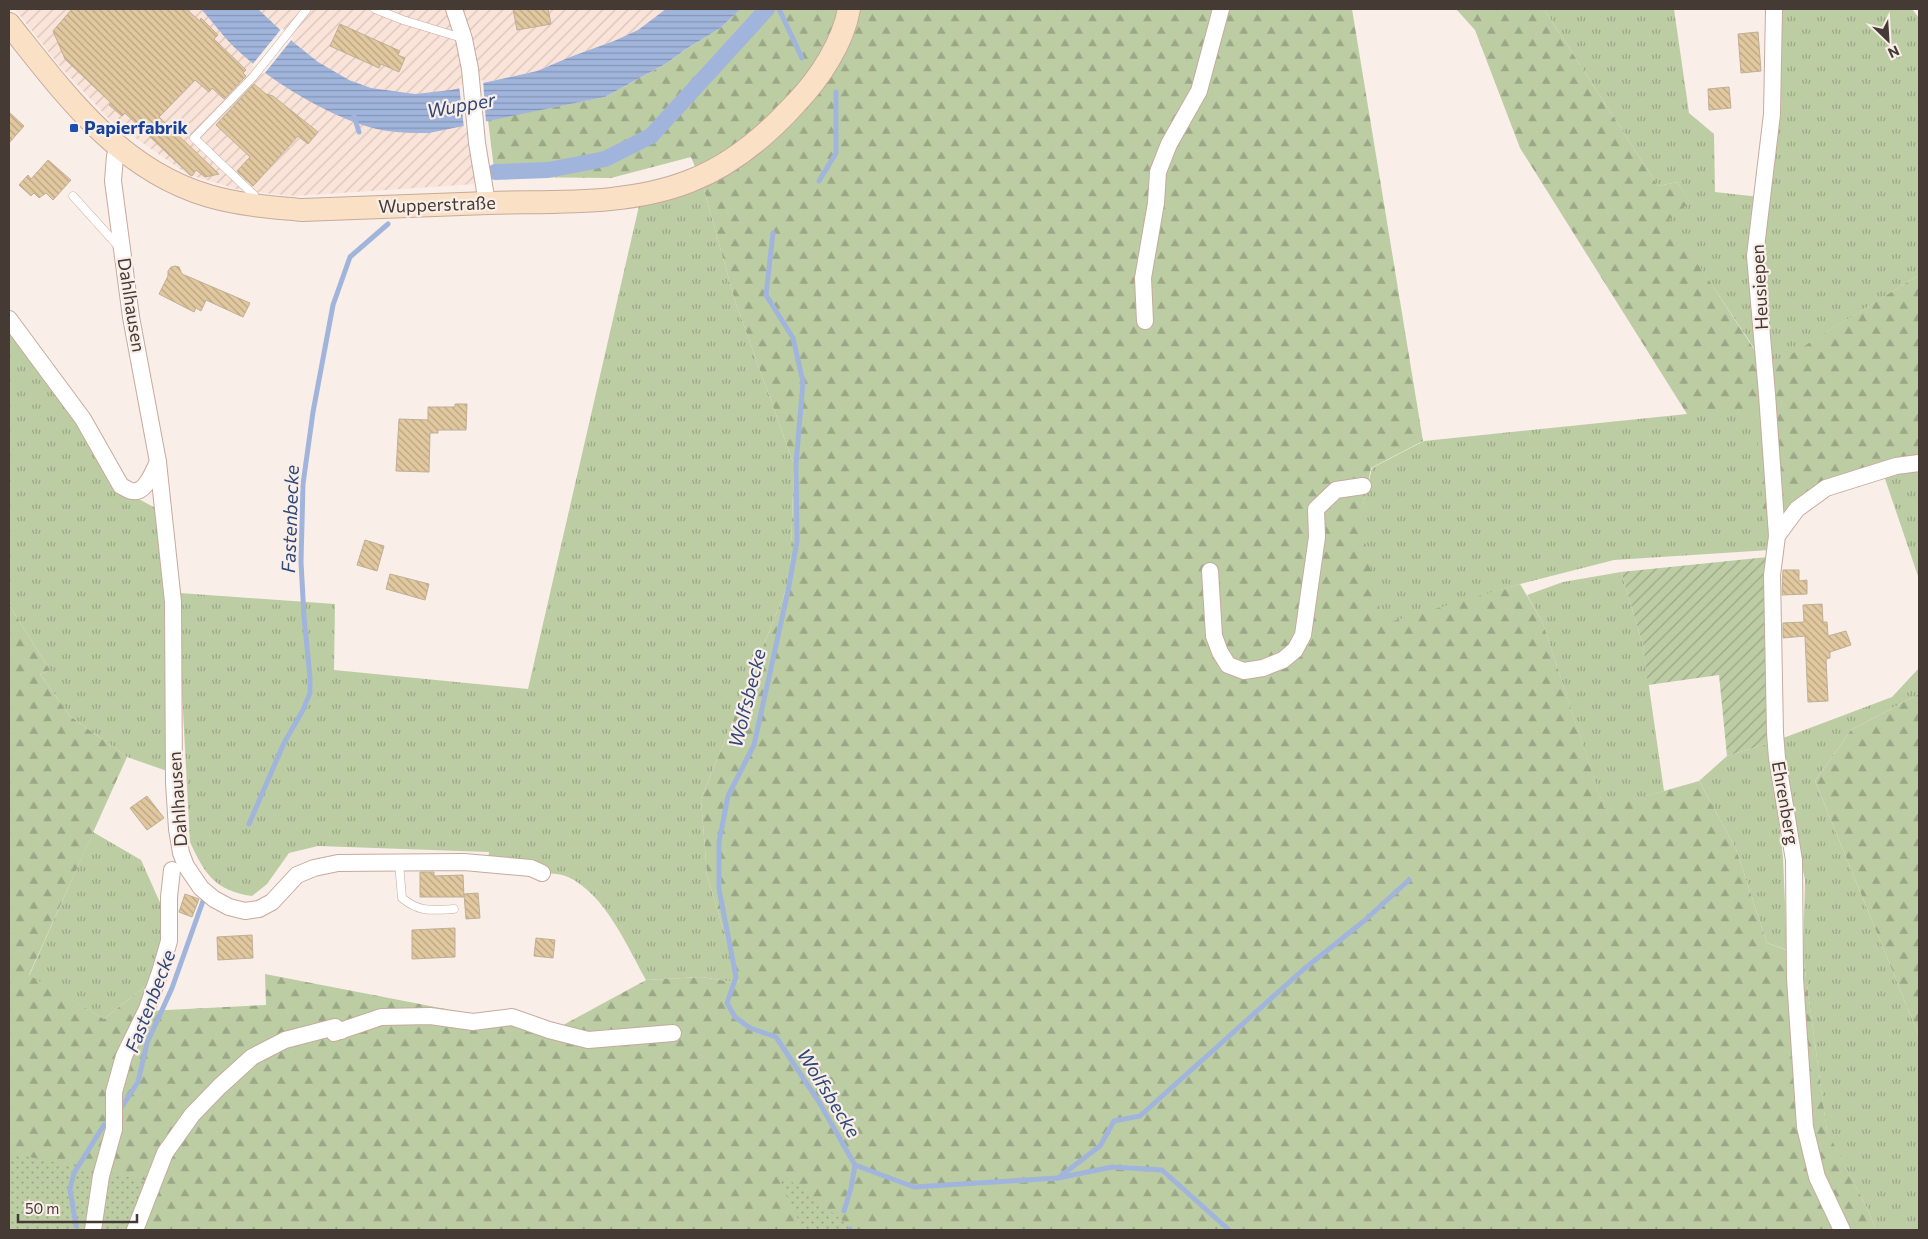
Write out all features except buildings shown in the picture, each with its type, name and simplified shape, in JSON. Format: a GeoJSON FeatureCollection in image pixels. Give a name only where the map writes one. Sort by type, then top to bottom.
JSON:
{"type":"FeatureCollection","features":[{"type":"Feature","properties":{"kind":"main road","name":"Wupperstraße"},"geometry":{"type":"LineString","coordinates":[[9,24],[71,102],[119,148],[154,172],[178,185],[208,196],[257,206],[302,210],[591,200],[653,193],[690,182],[721,166],[754,144],[782,119],[813,86],[835,48],[849,9]]}},
{"type":"Feature","properties":{"kind":"street"},"geometry":{"type":"LineString","coordinates":[[454,9],[464,39],[470,69],[477,143],[487,203]]}},
{"type":"Feature","properties":{"kind":"street"},"geometry":{"type":"LineString","coordinates":[[1145,321],[1143,278],[1156,203],[1158,172],[1169,144],[1199,91],[1221,9]]}},
{"type":"Feature","properties":{"kind":"street","name":"Heusiepen"},"geometry":{"type":"LineString","coordinates":[[1774,9],[1772,114],[1755,256],[1767,394],[1776,536]]}},
{"type":"Feature","properties":{"kind":"street","name":"Dahlhausen"},"geometry":{"type":"LineString","coordinates":[[119,148],[115,156],[113,181],[131,317],[158,462],[173,602],[174,783],[177,829],[181,853],[186,866],[201,888],[214,899],[229,907],[245,911],[259,909],[272,902],[297,875],[314,868],[338,863],[464,862],[531,868],[542,873]]}},
{"type":"Feature","properties":{"kind":"street"},"geometry":{"type":"LineString","coordinates":[[9,319],[83,419],[121,486],[132,491],[139,490],[146,485],[158,462]]}},
{"type":"Feature","properties":{"kind":"street"},"geometry":{"type":"LineString","coordinates":[[1776,536],[1797,510],[1826,488],[1847,483],[1870,473],[1896,466],[1919,463]]}},
{"type":"Feature","properties":{"kind":"street"},"geometry":{"type":"LineString","coordinates":[[1210,570],[1214,636],[1220,652],[1228,665],[1244,671],[1263,668],[1282,660],[1295,650],[1303,635],[1317,537],[1316,509],[1336,490],[1363,486]]}},
{"type":"Feature","properties":{"kind":"street","name":"Ehrenberg"},"geometry":{"type":"LineString","coordinates":[[1776,536],[1772,576],[1774,733],[1796,879],[1795,969],[1805,1126],[1817,1177],[1842,1230]]}},
{"type":"Feature","properties":{"kind":"street"},"geometry":{"type":"LineString","coordinates":[[93,1230],[101,1176],[114,1129],[114,1092],[124,1056],[147,1009],[169,942],[169,897],[172,870]]}},
{"type":"Feature","properties":{"kind":"street"},"geometry":{"type":"LineString","coordinates":[[135,1230],[165,1153],[192,1115],[252,1057],[285,1040],[335,1027],[337,1032],[382,1017],[430,1016],[473,1022],[512,1018],[588,1040],[673,1033]]}},
{"type":"Feature","properties":{"kind":"lane"},"geometry":{"type":"LineString","coordinates":[[257,206],[254,195],[194,138],[253,77],[307,9]]}},
{"type":"Feature","properties":{"kind":"lane"},"geometry":{"type":"LineString","coordinates":[[375,9],[464,39]]}},
{"type":"Feature","properties":{"kind":"lane"},"geometry":{"type":"LineString","coordinates":[[73,196],[122,250]]}},
{"type":"Feature","properties":{"kind":"lane"},"geometry":{"type":"LineString","coordinates":[[399,863],[402,898],[410,905],[418,909],[454,910]]}},
{"type":"Feature","properties":{"kind":"shaded area"},"geometry":{"type":"Polygon","coordinates":[[[15,9],[666,9],[638,30],[614,42],[537,71],[463,87],[475,184],[295,196],[243,191],[187,174],[110,120],[58,64],[15,9]]]}},
{"type":"Feature","properties":{"kind":"green space"},"geometry":{"type":"Polygon","coordinates":[[[741,9],[1352,9],[1423,441],[1371,468],[1360,520],[1383,624],[1520,584],[1542,621],[1604,808],[1699,781],[1736,849],[1767,943],[1803,956],[1827,1131],[1867,1208],[1876,1230],[9,1230],[9,605],[50,670],[40,674],[70,716],[127,757],[29,975],[104,1019],[158,976],[147,1011],[266,1005],[265,974],[554,1030],[646,980],[701,977],[739,983],[707,875],[701,799],[790,580],[794,465],[735,301],[703,186],[691,157],[611,178],[495,177],[488,120],[605,97],[667,63],[719,29],[741,9]]]}},
{"type":"Feature","properties":{"kind":"green space"},"geometry":{"type":"Polygon","coordinates":[[[1456,9],[1544,9],[1658,186],[1677,182],[1690,202],[1669,219],[1767,369],[1919,275],[1919,457],[1846,482],[1778,531],[1764,526],[1756,414],[1687,414],[1520,148],[1475,30],[1456,9]]]}},
{"type":"Feature","properties":{"kind":"green space"},"geometry":{"type":"Polygon","coordinates":[[[1544,9],[1674,9],[1689,113],[1714,134],[1715,192],[1760,197],[1772,9],[1912,9],[1919,18],[1919,275],[1768,369],[1668,219],[1689,201],[1677,182],[1658,186],[1544,9]]]}},
{"type":"Feature","properties":{"kind":"green space"},"geometry":{"type":"Polygon","coordinates":[[[703,186],[735,301],[794,465],[790,580],[701,799],[707,875],[739,983],[701,977],[646,980],[614,922],[593,895],[581,885],[561,875],[528,870],[488,860],[489,852],[318,846],[289,853],[267,884],[252,896],[239,894],[220,885],[212,879],[200,863],[190,842],[180,655],[180,593],[335,604],[334,670],[528,689],[639,206],[703,186]]]}},
{"type":"Feature","properties":{"kind":"green space"},"geometry":{"type":"Polygon","coordinates":[[[9,321],[120,489],[161,511],[167,771],[127,757],[70,716],[40,674],[50,670],[9,605],[9,321]]]}},
{"type":"Feature","properties":{"kind":"green space"},"geometry":{"type":"Polygon","coordinates":[[[1687,414],[1756,414],[1774,532],[1770,550],[1614,560],[1520,584],[1383,626],[1359,521],[1372,468],[1424,441],[1687,414]]]}},
{"type":"Feature","properties":{"kind":"green space"},"geometry":{"type":"Polygon","coordinates":[[[1919,470],[1919,579],[1883,473],[1919,470]]]}},
{"type":"Feature","properties":{"kind":"green space"},"geometry":{"type":"Polygon","coordinates":[[[1768,557],[1769,743],[1727,756],[1719,675],[1648,685],[1643,645],[1621,572],[1768,557]]]}},
{"type":"Feature","properties":{"kind":"green space"},"geometry":{"type":"Polygon","coordinates":[[[1621,572],[1643,645],[1664,791],[1604,809],[1542,621],[1527,595],[1563,582],[1621,572]]]}},
{"type":"Feature","properties":{"kind":"green space"},"geometry":{"type":"Polygon","coordinates":[[[1919,668],[1919,694],[1851,730],[1815,781],[1919,1036],[1919,1230],[1876,1230],[1867,1208],[1827,1132],[1803,956],[1805,880],[1786,790],[1778,740],[1892,697],[1919,668]]]}},
{"type":"Feature","properties":{"kind":"green space"},"geometry":{"type":"Polygon","coordinates":[[[1919,694],[1919,1036],[1815,781],[1851,730],[1919,694]]]}},
{"type":"Feature","properties":{"kind":"green space"},"geometry":{"type":"Polygon","coordinates":[[[1769,743],[1783,857],[1787,950],[1767,943],[1736,849],[1699,781],[1727,756],[1769,743]]]}},
{"type":"Feature","properties":{"kind":"green space"},"geometry":{"type":"Polygon","coordinates":[[[93,832],[141,860],[166,916],[158,976],[104,1019],[29,976],[93,832]]]}},
{"type":"Feature","properties":{"kind":"green space"},"geometry":{"type":"Polygon","coordinates":[[[9,1153],[154,1182],[142,1230],[9,1230],[9,1153]]]}},
{"type":"Feature","properties":{"kind":"green space"},"geometry":{"type":"Polygon","coordinates":[[[775,1169],[855,1230],[803,1230],[775,1169]]]}},
{"type":"Feature","properties":{"kind":"water","name":"Wupper"},"geometry":{"type":"Polygon","coordinates":[[[201,9],[258,9],[293,42],[318,62],[349,80],[371,88],[415,94],[451,90],[537,71],[638,30],[666,9],[741,9],[719,29],[667,63],[605,97],[429,133],[376,129],[351,121],[315,104],[280,83],[248,59],[234,47],[201,9]]]}},
{"type":"Feature","properties":{"kind":"pier"},"geometry":{"type":"Polygon","coordinates":[[[282,28],[293,38],[264,74],[252,65],[282,28]]]}},
{"type":"Feature","properties":{"kind":"pier"},"geometry":{"type":"Polygon","coordinates":[[[483,80],[486,123],[464,128],[459,85],[483,80]]]}},
{"type":"Feature","properties":{"kind":"waterway"},"geometry":{"type":"LineString","coordinates":[[495,172],[548,170],[605,159],[651,136],[767,9]]}},
{"type":"Feature","properties":{"kind":"waterway"},"geometry":{"type":"LineString","coordinates":[[779,9],[802,58]]}},
{"type":"Feature","properties":{"kind":"waterway"},"geometry":{"type":"LineString","coordinates":[[819,181],[836,153],[836,92]]}},
{"type":"Feature","properties":{"kind":"waterway","name":"Fastenbecke"},"geometry":{"type":"LineString","coordinates":[[354,116],[359,132]]}},
{"type":"Feature","properties":{"kind":"waterway","name":"Fastenbecke"},"geometry":{"type":"LineString","coordinates":[[249,824],[284,743],[303,710],[310,693],[301,562],[303,484],[313,412],[333,305],[350,257],[388,224]]}},
{"type":"Feature","properties":{"kind":"waterway","name":"Wolfsbecke"},"geometry":{"type":"LineString","coordinates":[[773,233],[766,295],[793,338],[803,382],[796,464],[797,541],[788,591],[754,745],[728,796],[719,842],[719,889],[736,977],[727,1003],[735,1017],[750,1028],[776,1037],[819,1102],[855,1165],[844,1211]]}},
{"type":"Feature","properties":{"kind":"waterway"},"geometry":{"type":"LineString","coordinates":[[1058,1178],[1100,1146],[1114,1121],[1140,1116],[1304,969],[1364,921],[1409,880]]}},
{"type":"Feature","properties":{"kind":"waterway","name":"Fastenbecke"},"geometry":{"type":"LineString","coordinates":[[121,1108],[138,1082],[147,1043],[172,988],[203,901]]}},
{"type":"Feature","properties":{"kind":"waterway","name":"Fastenbecke"},"geometry":{"type":"LineString","coordinates":[[76,1226],[70,1189],[74,1173],[104,1125]]}},
{"type":"Feature","properties":{"kind":"waterway"},"geometry":{"type":"LineString","coordinates":[[855,1165],[914,1187],[1058,1178],[1112,1167],[1162,1170],[1229,1230]]}},
{"type":"Feature","properties":{"kind":"place","name":"Papierfabrik"},"geometry":{"type":"Point","coordinates":[74,128]}}]}
